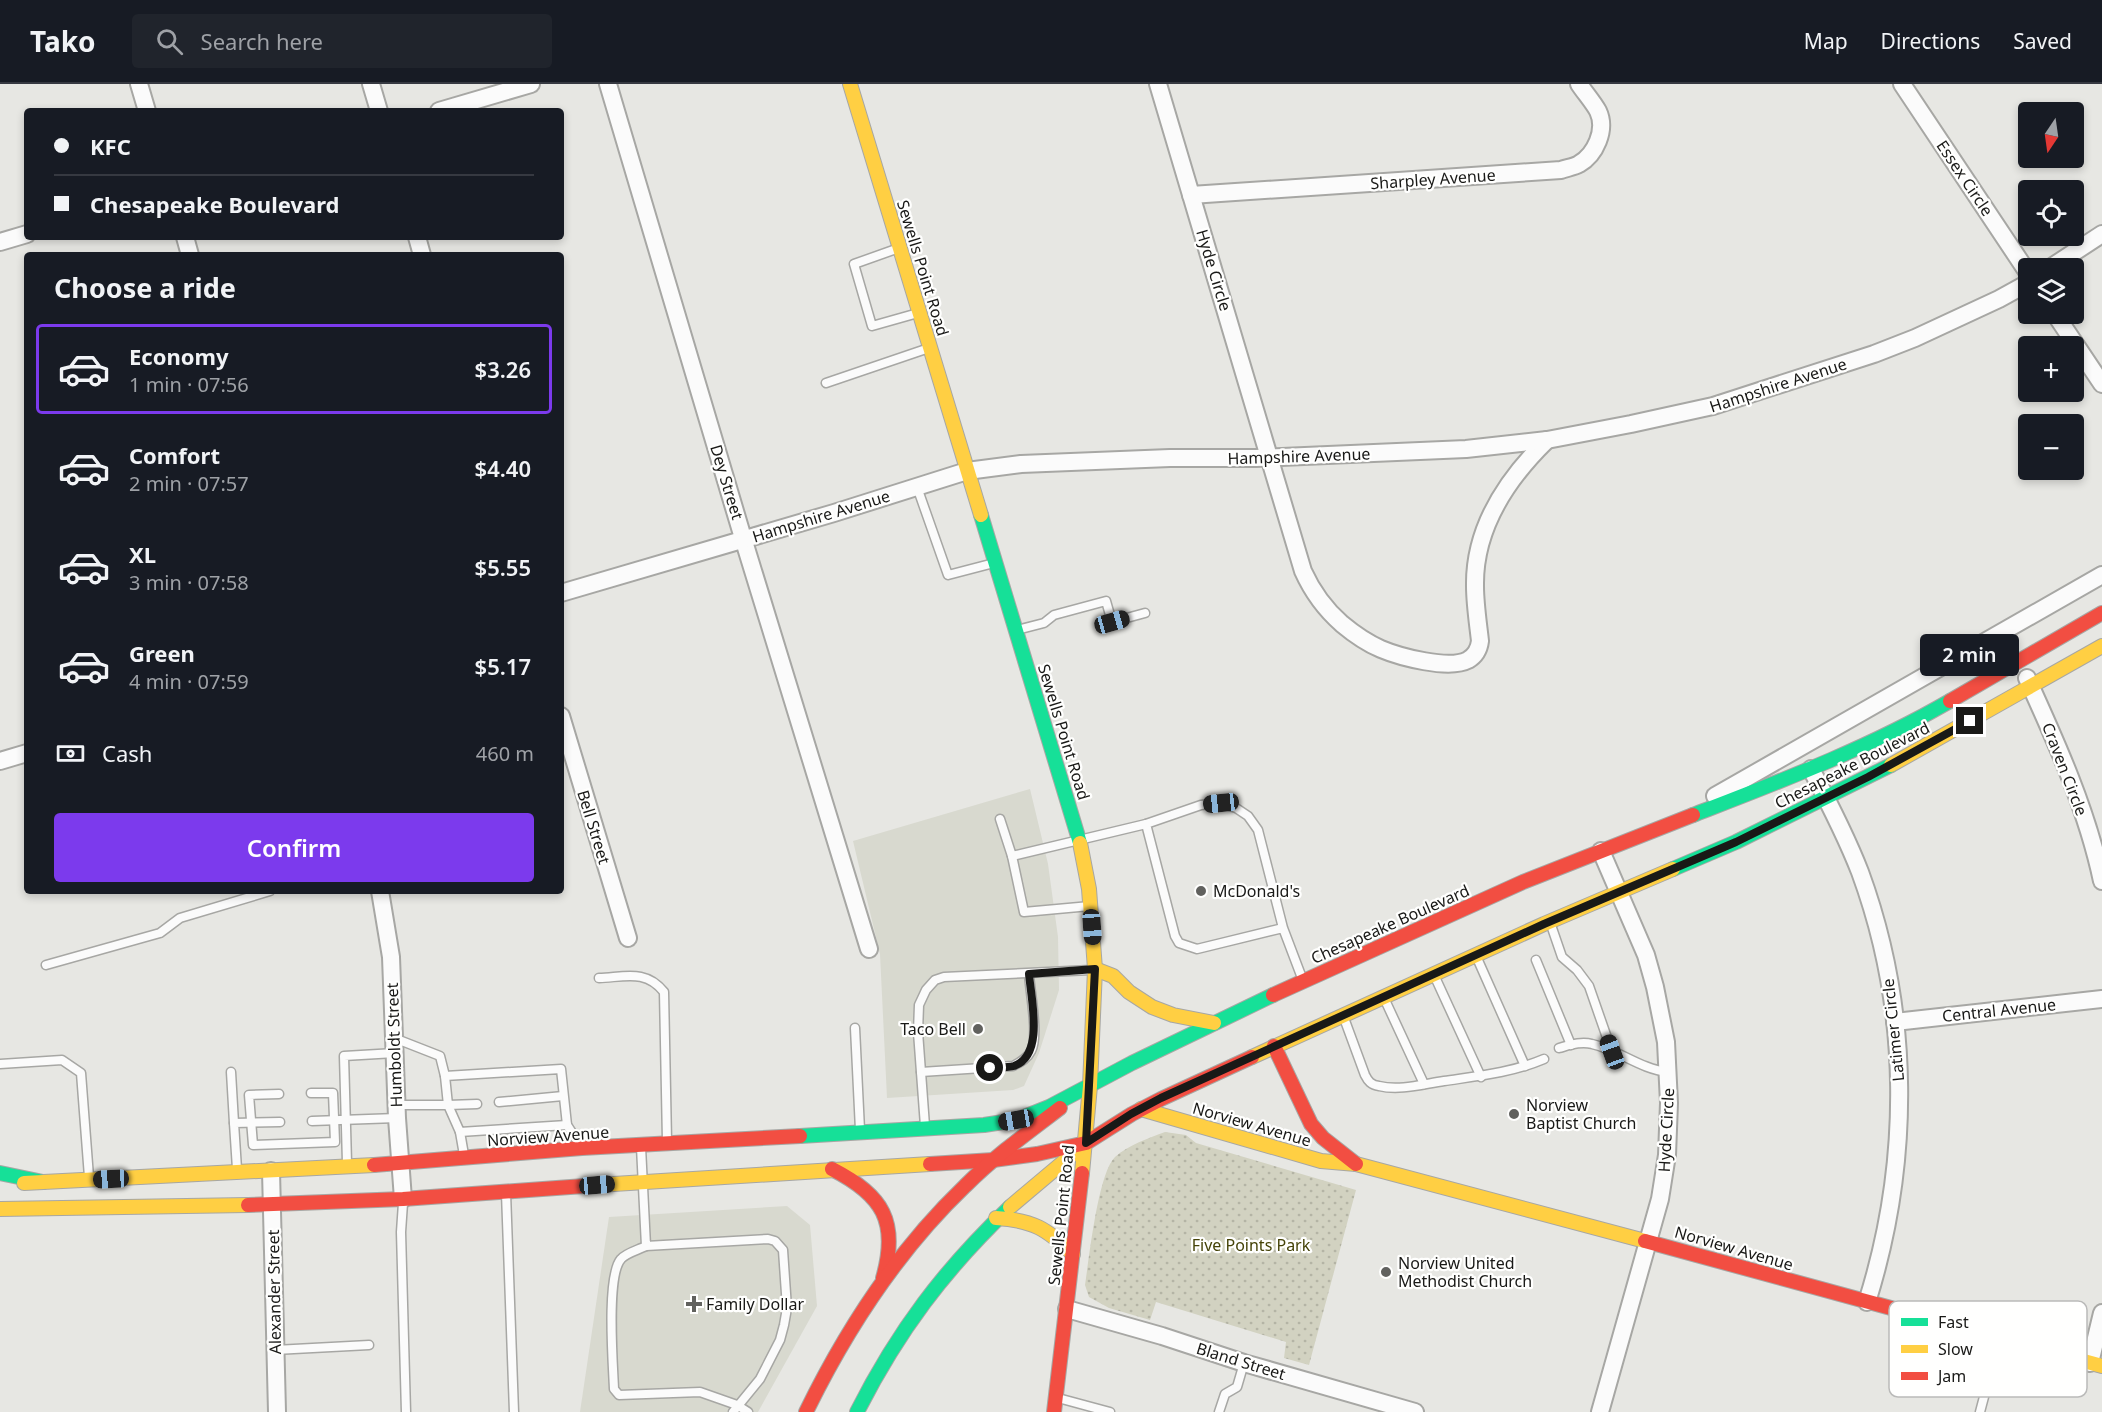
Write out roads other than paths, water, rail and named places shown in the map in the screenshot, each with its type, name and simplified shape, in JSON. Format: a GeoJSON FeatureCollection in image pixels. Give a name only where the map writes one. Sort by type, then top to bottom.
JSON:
{"type":"FeatureCollection","features":[{"type":"Feature","properties":{"kind":"main road","name":"Sewells Point Road"},"geometry":{"type":"LineString","coordinates":[[850,84],[1080,840],[1089,889],[1095,969],[1090,1086],[1074,1254],[1054,1412]]}},
{"type":"Feature","properties":{"kind":"main road","name":"Chesapeake Boulevard"},"geometry":{"type":"LineString","coordinates":[[806,1412],[820,1381],[852,1324],[883,1278],[920,1233],[993,1160],[1090,1086],[1131,1063],[1214,1023],[1523,882],[1811,769],[1868,744],[2020,661],[2102,613]]}},
{"type":"Feature","properties":{"kind":"main road","name":"Chesapeake Boulevard"},"geometry":{"type":"LineString","coordinates":[[857,1412],[885,1359],[916,1312],[957,1259],[996,1218],[1044,1175],[1086,1143],[1141,1109],[1550,921],[1736,842],[1910,756],[2102,645]]}},
{"type":"Feature","properties":{"kind":"main road"},"geometry":{"type":"LineString","coordinates":[[1095,969],[1113,976],[1129,992],[1152,1007],[1173,1015],[1214,1023]]}},
{"type":"Feature","properties":{"kind":"main road","name":"Norview Avenue"},"geometry":{"type":"LineString","coordinates":[[1274,1046],[1311,1124],[1323,1138],[1356,1164]]}},
{"type":"Feature","properties":{"kind":"main road","name":"Norview Avenue"},"geometry":{"type":"LineString","coordinates":[[0,1184],[401,1164],[582,1148],[984,1125],[1016,1120],[1049,1107],[1090,1086]]}},
{"type":"Feature","properties":{"kind":"main road","name":"Norview Avenue"},"geometry":{"type":"LineString","coordinates":[[1141,1109],[1321,1161],[1356,1164],[1648,1241],[1889,1308]]}},
{"type":"Feature","properties":{"kind":"main road"},"geometry":{"type":"LineString","coordinates":[[0,1209],[272,1205],[506,1193],[832,1169],[993,1160],[1037,1154],[1086,1143]]}},
{"type":"Feature","properties":{"kind":"main road"},"geometry":{"type":"LineString","coordinates":[[832,1169],[850,1177],[864,1187],[878,1202],[887,1220],[891,1234],[891,1253],[883,1278]]}},
{"type":"Feature","properties":{"kind":"main road"},"geometry":{"type":"LineString","coordinates":[[0,1173],[43,1182]]}},
{"type":"Feature","properties":{"kind":"main road"},"geometry":{"type":"LineString","coordinates":[[996,1218],[1018,1218],[1034,1222],[1048,1230],[1074,1254]]}},
{"type":"Feature","properties":{"kind":"street"},"geometry":{"type":"LineString","coordinates":[[139,84],[146,108]]}},
{"type":"Feature","properties":{"kind":"street"},"geometry":{"type":"LineString","coordinates":[[371,84],[378,108]]}},
{"type":"Feature","properties":{"kind":"street"},"geometry":{"type":"LineString","coordinates":[[450,108],[531,84]]}},
{"type":"Feature","properties":{"kind":"street","name":"Dey Street"},"geometry":{"type":"LineString","coordinates":[[608,84],[743,538],[869,949]]}},
{"type":"Feature","properties":{"kind":"street","name":"Hyde Circle"},"geometry":{"type":"LineString","coordinates":[[1158,84],[1303,571],[1323,603],[1341,623],[1362,639],[1399,654],[1437,662],[1461,663],[1471,659],[1480,641],[1474,585],[1476,560],[1483,533],[1503,492],[1526,460],[1547,440]]}},
{"type":"Feature","properties":{"kind":"street","name":"Sharpley Avenue"},"geometry":{"type":"LineString","coordinates":[[1191,195],[1561,170],[1577,165],[1589,156],[1597,145],[1601,131],[1599,114],[1579,84]]}},
{"type":"Feature","properties":{"kind":"street","name":"Essex Circle"},"geometry":{"type":"LineString","coordinates":[[1902,84],[2018,258]]}},
{"type":"Feature","properties":{"kind":"street"},"geometry":{"type":"LineString","coordinates":[[2065,258],[2102,234]]}},
{"type":"Feature","properties":{"kind":"street"},"geometry":{"type":"LineString","coordinates":[[0,242],[24,235]]}},
{"type":"Feature","properties":{"kind":"street","name":"Hampshire Avenue"},"geometry":{"type":"LineString","coordinates":[[564,592],[967,471],[1021,464],[1427,452],[1547,440],[1631,424],[1713,406],[1874,354],[1915,338],[2018,289]]}},
{"type":"Feature","properties":{"kind":"street"},"geometry":{"type":"LineString","coordinates":[[2062,324],[2102,384]]}},
{"type":"Feature","properties":{"kind":"street"},"geometry":{"type":"LineString","coordinates":[[1659,828],[2102,575]]}},
{"type":"Feature","properties":{"kind":"street","name":"Craven Circle"},"geometry":{"type":"LineString","coordinates":[[2020,661],[2082,809],[2102,881]]}},
{"type":"Feature","properties":{"kind":"street","name":"Bell Street"},"geometry":{"type":"LineString","coordinates":[[564,726],[628,938]]}},
{"type":"Feature","properties":{"kind":"street"},"geometry":{"type":"LineString","coordinates":[[0,761],[24,754]]}},
{"type":"Feature","properties":{"kind":"street","name":"Latimer Circle"},"geometry":{"type":"LineString","coordinates":[[1811,769],[1827,798],[1860,873],[1878,928],[1895,1022],[1900,1114],[1898,1154],[1881,1257],[1867,1302]]}},
{"type":"Feature","properties":{"kind":"street","name":"Hyde Circle"},"geometry":{"type":"LineString","coordinates":[[1600,1412],[1660,1199],[1667,1155],[1669,1103],[1666,1042],[1655,987],[1646,955],[1601,851]]}},
{"type":"Feature","properties":{"kind":"street","name":"Humboldt Street"},"geometry":{"type":"LineString","coordinates":[[380,894],[391,957],[403,1199]]}},
{"type":"Feature","properties":{"kind":"street","name":"Central Avenue"},"geometry":{"type":"LineString","coordinates":[[1895,1022],[2102,999]]}},
{"type":"Feature","properties":{"kind":"street","name":"Alexander Street"},"geometry":{"type":"LineString","coordinates":[[271,1171],[277,1412]]}},
{"type":"Feature","properties":{"kind":"street","name":"Bland Street"},"geometry":{"type":"LineString","coordinates":[[1067,1309],[1162,1336],[1244,1364],[1415,1412]]}},
{"type":"Feature","properties":{"kind":"street"},"geometry":{"type":"LineString","coordinates":[[2096,1365],[2102,1313]]}},
{"type":"Feature","properties":{"kind":"lane"},"geometry":{"type":"LineString","coordinates":[[900,248],[854,264],[872,326],[919,313]]}},
{"type":"Feature","properties":{"kind":"lane"},"geometry":{"type":"LineString","coordinates":[[826,383],[930,348]]}},
{"type":"Feature","properties":{"kind":"lane"},"geometry":{"type":"LineString","coordinates":[[917,487],[948,575],[995,563]]}},
{"type":"Feature","properties":{"kind":"lane"},"geometry":{"type":"LineString","coordinates":[[1016,630],[1044,623],[1054,615],[1106,601],[1112,622],[1145,613]]}},
{"type":"Feature","properties":{"kind":"lane"},"geometry":{"type":"LineString","coordinates":[[1012,856],[1146,824],[1201,805],[1221,803],[1236,808],[1248,816],[1258,830],[1283,928],[1304,981]]}},
{"type":"Feature","properties":{"kind":"lane"},"geometry":{"type":"LineString","coordinates":[[1000,819],[1012,856],[1024,912],[1090,906]]}},
{"type":"Feature","properties":{"kind":"lane"},"geometry":{"type":"LineString","coordinates":[[1146,824],[1166,904],[1179,943],[1197,949],[1283,928]]}},
{"type":"Feature","properties":{"kind":"lane"},"geometry":{"type":"LineString","coordinates":[[46,965],[160,933],[180,918],[260,894]]}},
{"type":"Feature","properties":{"kind":"lane"},"geometry":{"type":"LineString","coordinates":[[1550,921],[1562,957],[1577,970],[1589,986],[1612,1052]]}},
{"type":"Feature","properties":{"kind":"lane"},"geometry":{"type":"LineString","coordinates":[[1476,955],[1525,1066]]}},
{"type":"Feature","properties":{"kind":"lane"},"geometry":{"type":"LineString","coordinates":[[1536,960],[1571,1045]]}},
{"type":"Feature","properties":{"kind":"lane"},"geometry":{"type":"LineString","coordinates":[[925,1129],[918,1032],[919,1005],[926,990],[935,980],[944,977],[1095,969]]}},
{"type":"Feature","properties":{"kind":"lane"},"geometry":{"type":"LineString","coordinates":[[921,1072],[1013,1066],[1025,1060],[1032,1049],[1034,1035],[1029,974]]}},
{"type":"Feature","properties":{"kind":"lane"},"geometry":{"type":"LineString","coordinates":[[1434,974],[1481,1077]]}},
{"type":"Feature","properties":{"kind":"lane"},"geometry":{"type":"LineString","coordinates":[[599,978],[646,976],[656,981],[664,992],[667,1144]]}},
{"type":"Feature","properties":{"kind":"lane"},"geometry":{"type":"LineString","coordinates":[[1384,997],[1424,1084]]}},
{"type":"Feature","properties":{"kind":"lane"},"geometry":{"type":"LineString","coordinates":[[1342,1015],[1369,1082],[1376,1086],[1403,1087],[1481,1077],[1544,1059]]}},
{"type":"Feature","properties":{"kind":"lane"},"geometry":{"type":"LineString","coordinates":[[855,1028],[860,1133]]}},
{"type":"Feature","properties":{"kind":"lane"},"geometry":{"type":"LineString","coordinates":[[1559,1048],[1591,1043],[1636,1064],[1668,1072]]}},
{"type":"Feature","properties":{"kind":"lane"},"geometry":{"type":"LineString","coordinates":[[347,1167],[344,1056],[395,1046],[440,1056],[446,1076],[448,1105],[460,1132],[464,1159]]}},
{"type":"Feature","properties":{"kind":"lane"},"geometry":{"type":"LineString","coordinates":[[0,1064],[62,1060],[81,1073],[90,1180]]}},
{"type":"Feature","properties":{"kind":"lane"},"geometry":{"type":"LineString","coordinates":[[446,1076],[561,1069],[567,1125],[582,1148]]}},
{"type":"Feature","properties":{"kind":"lane"},"geometry":{"type":"LineString","coordinates":[[231,1072],[237,1173]]}},
{"type":"Feature","properties":{"kind":"lane"},"geometry":{"type":"LineString","coordinates":[[279,1094],[249,1095],[253,1145],[335,1142],[333,1093],[311,1093]]}},
{"type":"Feature","properties":{"kind":"lane"},"geometry":{"type":"LineString","coordinates":[[499,1102],[564,1096]]}},
{"type":"Feature","properties":{"kind":"lane"},"geometry":{"type":"LineString","coordinates":[[312,1121],[346,1120],[448,1105],[477,1104]]}},
{"type":"Feature","properties":{"kind":"lane"},"geometry":{"type":"LineString","coordinates":[[234,1123],[280,1122]]}},
{"type":"Feature","properties":{"kind":"lane"},"geometry":{"type":"LineString","coordinates":[[460,1132],[567,1125]]}},
{"type":"Feature","properties":{"kind":"lane"},"geometry":{"type":"LineString","coordinates":[[641,1146],[646,1246]]}},
{"type":"Feature","properties":{"kind":"lane"},"geometry":{"type":"LineString","coordinates":[[506,1193],[514,1412]]}},
{"type":"Feature","properties":{"kind":"lane"},"geometry":{"type":"LineString","coordinates":[[403,1199],[401,1232],[406,1412]]}},
{"type":"Feature","properties":{"kind":"lane"},"geometry":{"type":"LineString","coordinates":[[735,1408],[760,1379],[780,1340],[787,1308],[783,1250],[775,1241],[768,1239],[646,1246],[622,1257],[616,1266],[611,1317],[614,1389],[619,1395],[700,1392],[735,1408],[748,1412]]}},
{"type":"Feature","properties":{"kind":"lane"},"geometry":{"type":"LineString","coordinates":[[275,1350],[369,1345]]}},
{"type":"Feature","properties":{"kind":"lane"},"geometry":{"type":"LineString","coordinates":[[1219,1412],[1225,1394],[1237,1387],[1244,1364]]}},
{"type":"Feature","properties":{"kind":"lane"},"geometry":{"type":"LineString","coordinates":[[1056,1397],[1110,1412]]}},
{"type":"Feature","properties":{"kind":"lane"},"geometry":{"type":"LineString","coordinates":[[1980,1412],[1984,1397]]}},
{"type":"Feature","properties":{"kind":"place","name":"McDonald's"},"geometry":{"type":"Point","coordinates":[1201,891]}},
{"type":"Feature","properties":{"kind":"place","name":"Taco Bell"},"geometry":{"type":"Point","coordinates":[978,1029]}},
{"type":"Feature","properties":{"kind":"place","name":"Norview Baptist Church"},"geometry":{"type":"Point","coordinates":[1514,1114]}},
{"type":"Feature","properties":{"kind":"place","name":"Norview United Methodist Church"},"geometry":{"type":"Point","coordinates":[1386,1272]}},
{"type":"Feature","properties":{"kind":"place","name":"Family Dollar"},"geometry":{"type":"Point","coordinates":[694,1304]}},
{"type":"Feature","properties":{"kind":"park label","name":"Five Points Park"},"geometry":{"type":"Point","coordinates":[1251,1245]}}]}
